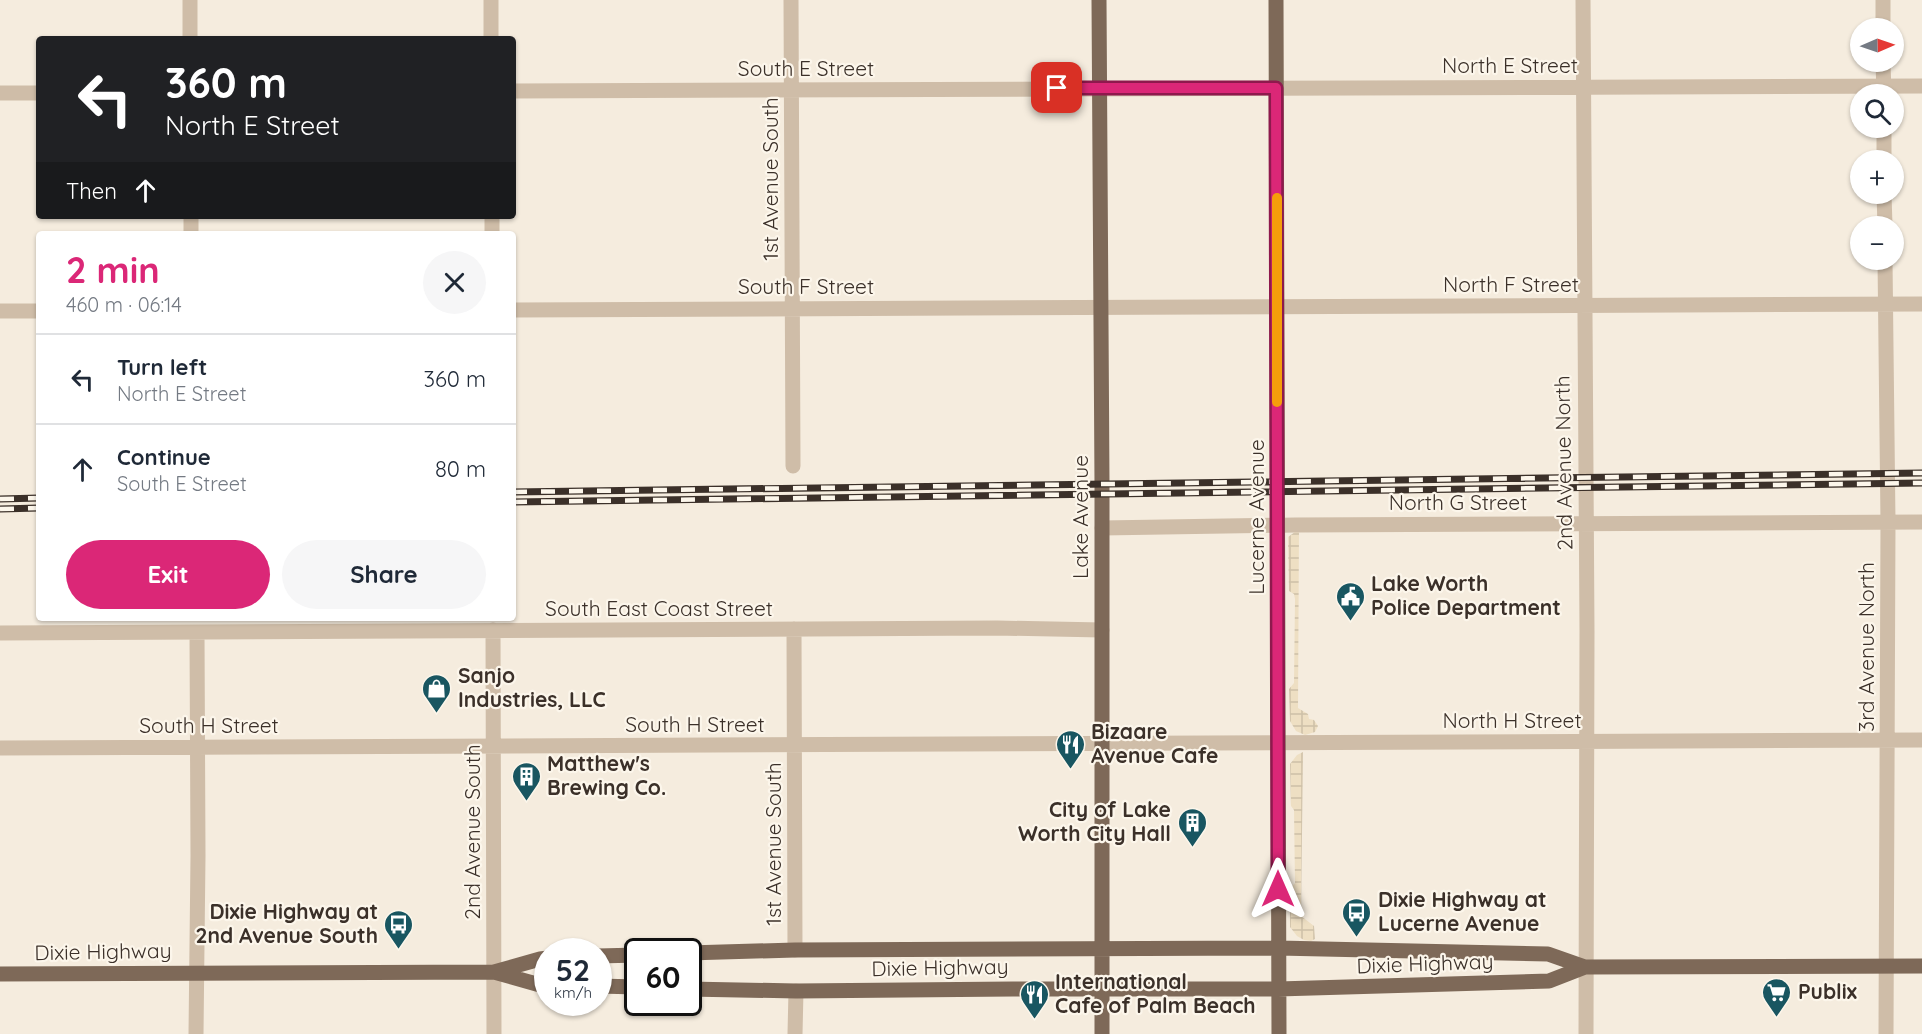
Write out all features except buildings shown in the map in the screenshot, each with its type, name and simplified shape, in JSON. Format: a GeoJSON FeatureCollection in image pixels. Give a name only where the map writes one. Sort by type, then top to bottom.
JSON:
{"type":"FeatureCollection","features":[{"type":"Feature","properties":{"kind":"main road","name":"Lake Avenue"},"geometry":{"type":"LineString","coordinates":[[1099,0],[1102,1034]]}},
{"type":"Feature","properties":{"kind":"main road","name":"Lucerne Avenue"},"geometry":{"type":"LineString","coordinates":[[1276,0],[1279,1034]]}},
{"type":"Feature","properties":{"kind":"main road","name":"Dixie Highway"},"geometry":{"type":"LineString","coordinates":[[702,952],[1278,948],[1548,954],[1585,967],[1922,966]]}},
{"type":"Feature","properties":{"kind":"main road","name":"Dixie Highway"},"geometry":{"type":"LineString","coordinates":[[494,972],[534,961]]}},
{"type":"Feature","properties":{"kind":"main road","name":"Dixie Highway"},"geometry":{"type":"LineString","coordinates":[[702,988],[795,991],[1278,989],[1549,981],[1585,967]]}},
{"type":"Feature","properties":{"kind":"main road","name":"Dixie Highway"},"geometry":{"type":"LineString","coordinates":[[0,974],[494,972],[534,983]]}},
{"type":"Feature","properties":{"kind":"street"},"geometry":{"type":"LineString","coordinates":[[190,0],[190,36]]}},
{"type":"Feature","properties":{"kind":"street"},"geometry":{"type":"LineString","coordinates":[[491,0],[491,36]]}},
{"type":"Feature","properties":{"kind":"street","name":"1st Avenue South"},"geometry":{"type":"LineString","coordinates":[[791,0],[793,465]]}},
{"type":"Feature","properties":{"kind":"street","name":"2nd Avenue North"},"geometry":{"type":"LineString","coordinates":[[1583,0],[1586,1034]]}},
{"type":"Feature","properties":{"kind":"street"},"geometry":{"type":"LineString","coordinates":[[1883,0],[1883,18]]}},
{"type":"Feature","properties":{"kind":"street","name":"North E Street"},"geometry":{"type":"LineString","coordinates":[[1904,88],[1922,86]]}},
{"type":"Feature","properties":{"kind":"street","name":"North E Street"},"geometry":{"type":"LineString","coordinates":[[1099,89],[1583,87],[1850,90]]}},
{"type":"Feature","properties":{"kind":"street","name":"South E Street"},"geometry":{"type":"LineString","coordinates":[[516,91],[1099,89]]}},
{"type":"Feature","properties":{"kind":"street"},"geometry":{"type":"LineString","coordinates":[[0,93],[36,93]]}},
{"type":"Feature","properties":{"kind":"street","name":"3rd Avenue North"},"geometry":{"type":"LineString","coordinates":[[1885,270],[1888,522],[1886,1034]]}},
{"type":"Feature","properties":{"kind":"street","name":"North F Street"},"geometry":{"type":"LineString","coordinates":[[1100,307],[1922,304]]}},
{"type":"Feature","properties":{"kind":"street","name":"South F Street"},"geometry":{"type":"LineString","coordinates":[[516,310],[1100,307]]}},
{"type":"Feature","properties":{"kind":"street"},"geometry":{"type":"LineString","coordinates":[[0,311],[36,311]]}},
{"type":"Feature","properties":{"kind":"street","name":"North G Street"},"geometry":{"type":"LineString","coordinates":[[1102,528],[1922,522]]}},
{"type":"Feature","properties":{"kind":"street","name":"1st Avenue South"},"geometry":{"type":"LineString","coordinates":[[794,629],[795,950]]}},
{"type":"Feature","properties":{"kind":"street","name":"South East Coast Street"},"geometry":{"type":"LineString","coordinates":[[0,633],[794,629],[1102,630]]}},
{"type":"Feature","properties":{"kind":"street","name":"2nd Avenue South"},"geometry":{"type":"LineString","coordinates":[[493,630],[494,1034]]}},
{"type":"Feature","properties":{"kind":"street"},"geometry":{"type":"LineString","coordinates":[[196,1034],[197,633]]}},
{"type":"Feature","properties":{"kind":"street","name":"North H Street"},"geometry":{"type":"LineString","coordinates":[[1101,744],[1922,741]]}},
{"type":"Feature","properties":{"kind":"street","name":"South H Street"},"geometry":{"type":"LineString","coordinates":[[0,748],[1101,744]]}},
{"type":"Feature","properties":{"kind":"street"},"geometry":{"type":"LineString","coordinates":[[795,991],[795,1034]]}},
{"type":"Feature","properties":{"kind":"shaded area"},"geometry":{"type":"Polygon","coordinates":[[[1299,529],[1298,708],[1308,714],[1309,719],[1314,720],[1318,726],[1315,732],[1305,735],[1296,731],[1290,721],[1289,689],[1294,683],[1295,599],[1294,594],[1289,591],[1288,537],[1299,529]]]}},
{"type":"Feature","properties":{"kind":"shaded area"},"geometry":{"type":"Polygon","coordinates":[[[1303,752],[1301,916],[1314,926],[1315,939],[1311,941],[1297,936],[1290,927],[1290,889],[1295,883],[1294,810],[1291,806],[1290,764],[1297,755],[1303,752]]]}},
{"type":"Feature","properties":{"kind":"railway"},"geometry":{"type":"LineString","coordinates":[[516,492],[1922,473]]}},
{"type":"Feature","properties":{"kind":"railway"},"geometry":{"type":"LineString","coordinates":[[516,502],[1922,483]]}},
{"type":"Feature","properties":{"kind":"railway"},"geometry":{"type":"LineString","coordinates":[[0,499],[36,498]]}},
{"type":"Feature","properties":{"kind":"railway"},"geometry":{"type":"LineString","coordinates":[[0,509],[36,508]]}},
{"type":"Feature","properties":{"kind":"slow traffic"},"geometry":{"type":"LineString","coordinates":[[1277,198],[1277,402]]}},
{"type":"Feature","properties":{"kind":"place","name":"Lake Worth Police Department"},"geometry":{"type":"Point","coordinates":[1350,622]}},
{"type":"Feature","properties":{"kind":"place","name":"Sanjo Industries, LLC"},"geometry":{"type":"Point","coordinates":[437,714]}},
{"type":"Feature","properties":{"kind":"place","name":"Bizaare Avenue Cafe"},"geometry":{"type":"Point","coordinates":[1070,770]}},
{"type":"Feature","properties":{"kind":"place","name":"Matthew's Brewing Co."},"geometry":{"type":"Point","coordinates":[526,802]}},
{"type":"Feature","properties":{"kind":"place","name":"City of Lake Worth City Hall"},"geometry":{"type":"Point","coordinates":[1192,848]}},
{"type":"Feature","properties":{"kind":"place","name":"Dixie Highway at Lucerne Avenue"},"geometry":{"type":"Point","coordinates":[1357,938]}},
{"type":"Feature","properties":{"kind":"place","name":"Dixie Highway at 2nd Avenue South"},"geometry":{"type":"Point","coordinates":[399,950]}},
{"type":"Feature","properties":{"kind":"place","name":"Publix"},"geometry":{"type":"Point","coordinates":[1777,1018]}},
{"type":"Feature","properties":{"kind":"place","name":"International Cafe of Palm Beach"},"geometry":{"type":"Point","coordinates":[1034,1020]}},
{"type":"Feature","properties":{"kind":"route"},"geometry":{"type":"LineString","coordinates":[[1057,88],[1276,88],[1278,889]]}}]}
